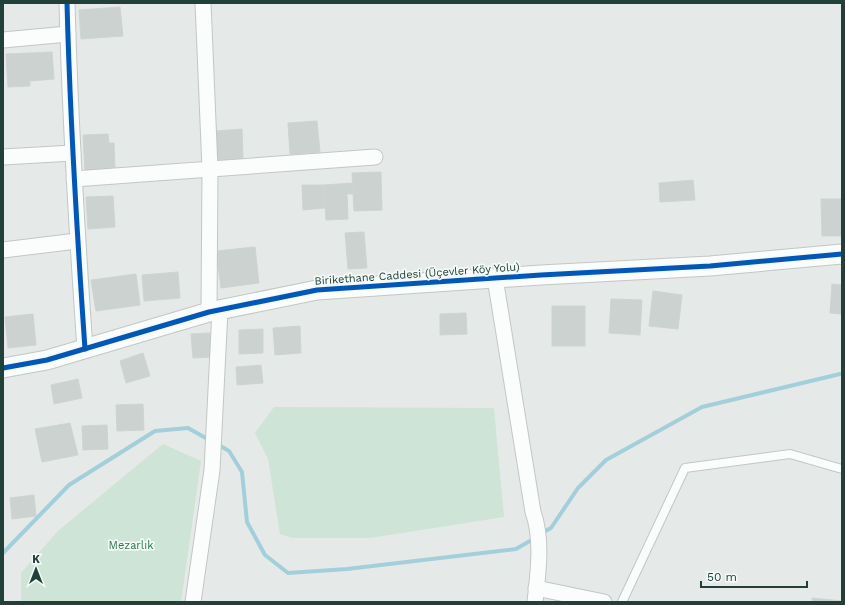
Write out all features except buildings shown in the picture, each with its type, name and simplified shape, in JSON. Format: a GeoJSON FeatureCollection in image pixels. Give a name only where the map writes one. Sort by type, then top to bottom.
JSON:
{"type":"FeatureCollection","features":[{"type":"Feature","properties":{"kind":"street"},"geometry":{"type":"LineString","coordinates":[[67,3],[77,241],[85,349]]}},
{"type":"Feature","properties":{"kind":"street"},"geometry":{"type":"LineString","coordinates":[[193,602],[212,470],[215,416],[210,169],[203,3]]}},
{"type":"Feature","properties":{"kind":"street"},"geometry":{"type":"LineString","coordinates":[[3,40],[68,34]]}},
{"type":"Feature","properties":{"kind":"street"},"geometry":{"type":"LineString","coordinates":[[3,157],[73,153]]}},
{"type":"Feature","properties":{"kind":"street"},"geometry":{"type":"LineString","coordinates":[[74,179],[375,157]]}},
{"type":"Feature","properties":{"kind":"street"},"geometry":{"type":"LineString","coordinates":[[3,250],[77,241]]}},
{"type":"Feature","properties":{"kind":"street","name":"Birikethane Caddesi (Üçevler Köy Yolu)"},"geometry":{"type":"LineString","coordinates":[[3,368],[47,360],[214,311],[317,290],[710,266],[842,254]]}},
{"type":"Feature","properties":{"kind":"street"},"geometry":{"type":"LineString","coordinates":[[495,278],[533,512],[538,524],[539,563],[535,595],[604,602]]}},
{"type":"Feature","properties":{"kind":"lane"},"geometry":{"type":"LineString","coordinates":[[622,602],[685,468],[790,454],[842,470]]}},
{"type":"Feature","properties":{"kind":"green space"},"geometry":{"type":"Polygon","coordinates":[[[274,407],[494,408],[504,517],[370,538],[292,538],[280,534],[268,459],[255,433],[274,407]]]}},
{"type":"Feature","properties":{"kind":"green space","name":"Mezarlık"},"geometry":{"type":"Polygon","coordinates":[[[163,444],[201,461],[181,602],[21,602],[21,573],[58,531],[163,444]]]}},
{"type":"Feature","properties":{"kind":"waterway"},"geometry":{"type":"LineString","coordinates":[[540,534],[551,528],[578,488],[606,460],[702,407],[842,374]]}},
{"type":"Feature","properties":{"kind":"waterway"},"geometry":{"type":"LineString","coordinates":[[3,553],[69,485],[155,431],[188,428],[211,441]]}},
{"type":"Feature","properties":{"kind":"waterway"},"geometry":{"type":"LineString","coordinates":[[217,444],[229,451],[242,472],[247,522],[265,555],[288,573],[347,569],[516,549],[535,538]]}},
{"type":"Feature","properties":{"kind":"cycle path"},"geometry":{"type":"LineString","coordinates":[[67,3],[74,176],[85,349]]}},
{"type":"Feature","properties":{"kind":"cycle path"},"geometry":{"type":"LineString","coordinates":[[3,368],[47,360],[209,312],[317,290],[541,275],[710,266],[842,254]]}}]}
